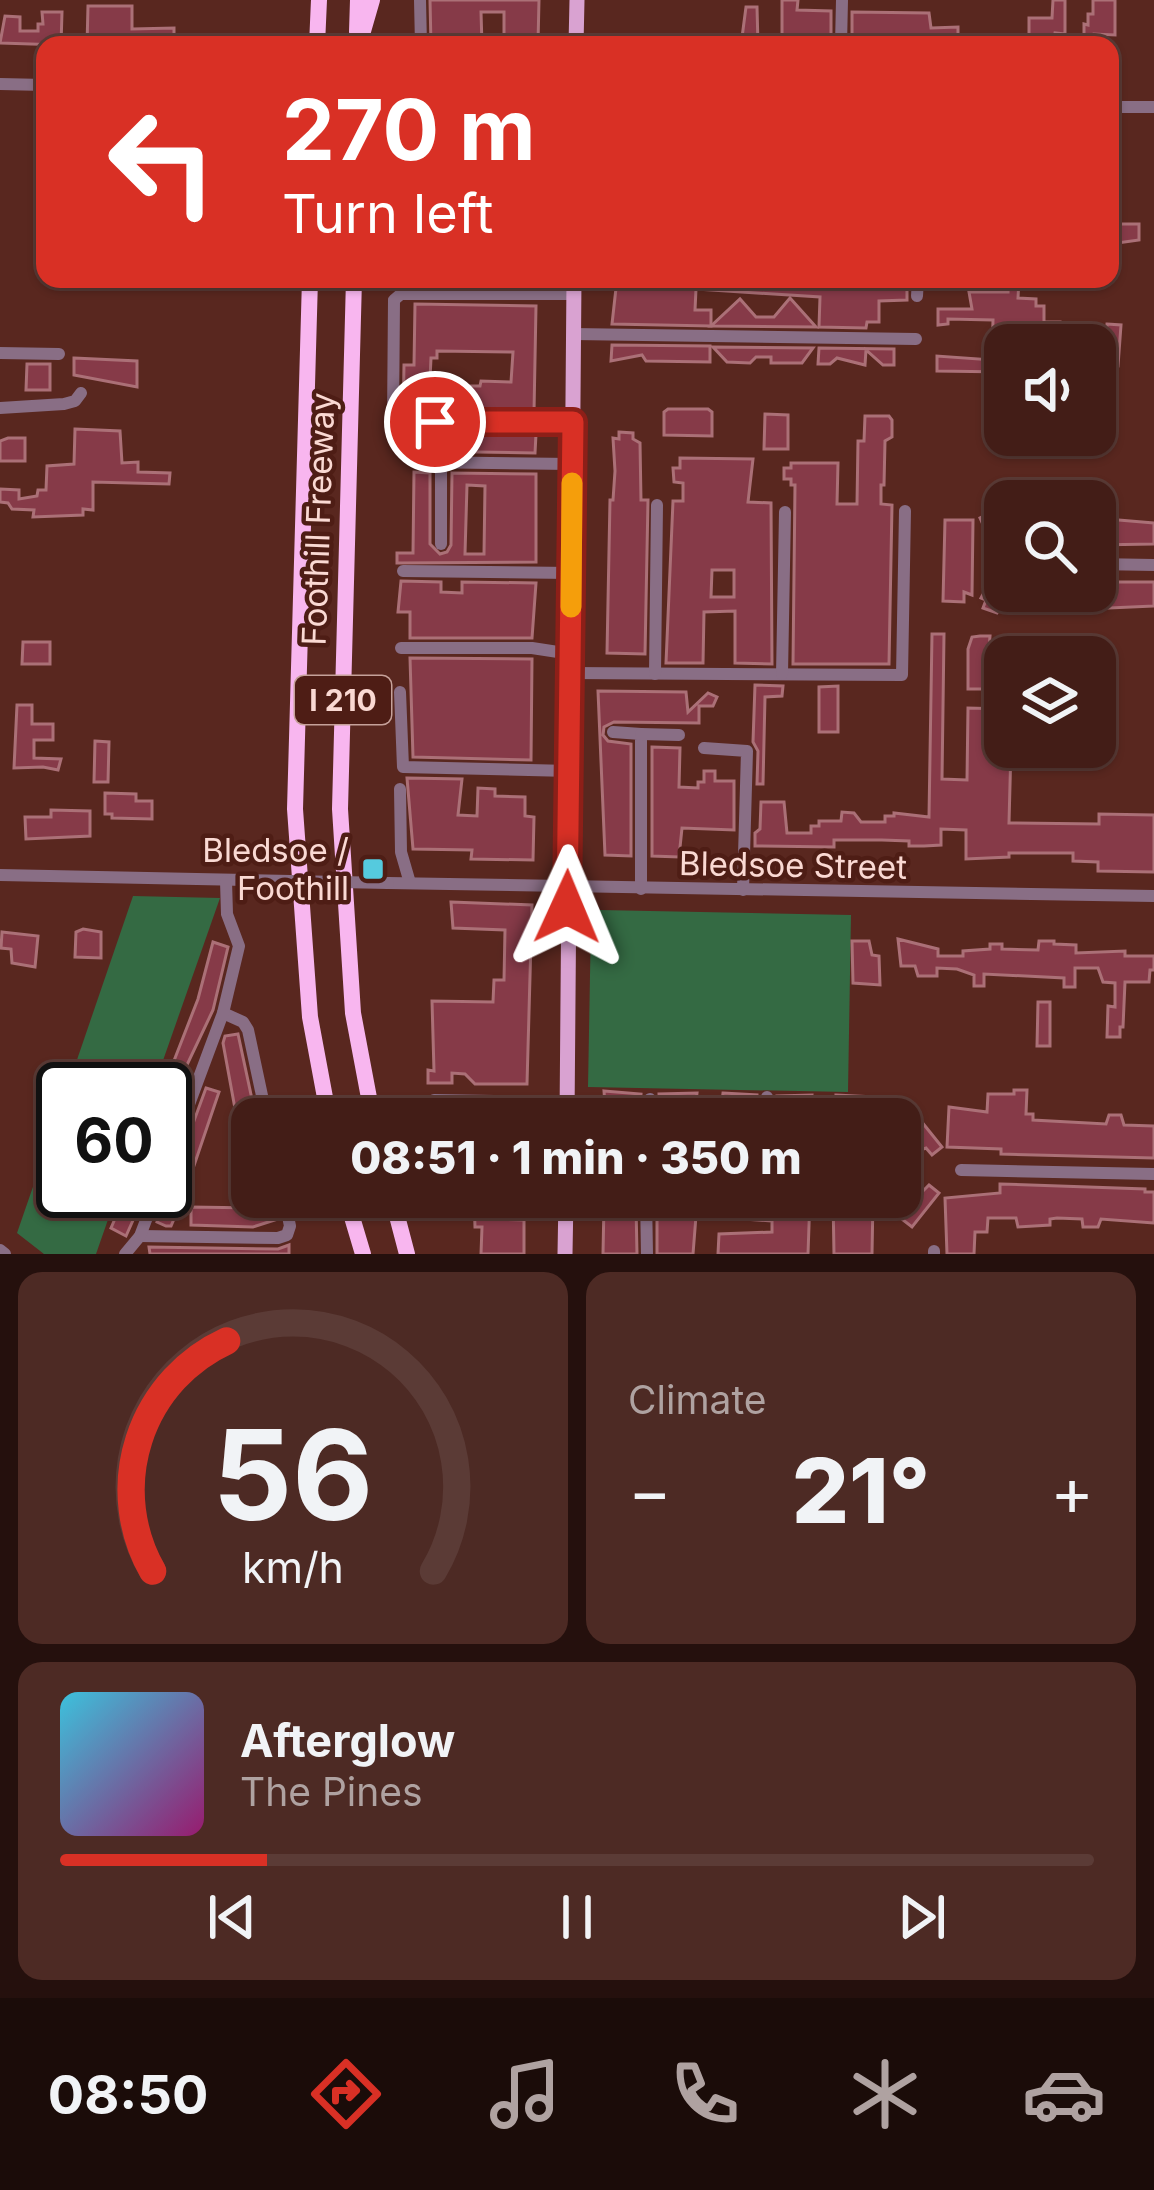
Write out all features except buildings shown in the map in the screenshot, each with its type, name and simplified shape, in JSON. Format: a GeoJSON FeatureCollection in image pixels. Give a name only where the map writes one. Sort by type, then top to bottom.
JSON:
{"type":"FeatureCollection","features":[{"type":"Feature","properties":{"kind":"highway"},"geometry":{"type":"LineString","coordinates":[[316,0],[316,36]]}},
{"type":"Feature","properties":{"kind":"highway"},"geometry":{"type":"LineString","coordinates":[[358,0],[358,36]]}},
{"type":"Feature","properties":{"kind":"highway"},"geometry":{"type":"LineString","coordinates":[[361,36],[372,0]]}},
{"type":"Feature","properties":{"kind":"highway","name":"Foothill Freeway"},"geometry":{"type":"LineString","coordinates":[[310,288],[295,809],[310,1017],[325,1098]]}},
{"type":"Feature","properties":{"kind":"highway","name":"Foothill Freeway"},"geometry":{"type":"LineString","coordinates":[[354,288],[340,809],[353,1013],[370,1098]]}},
{"type":"Feature","properties":{"kind":"highway"},"geometry":{"type":"LineString","coordinates":[[352,1218],[363,1254]]}},
{"type":"Feature","properties":{"kind":"highway"},"geometry":{"type":"LineString","coordinates":[[398,1218],[407,1254]]}},
{"type":"Feature","properties":{"kind":"main road"},"geometry":{"type":"LineString","coordinates":[[576,36],[577,0]]}},
{"type":"Feature","properties":{"kind":"main road"},"geometry":{"type":"LineString","coordinates":[[567,1098],[574,288]]}},
{"type":"Feature","properties":{"kind":"main road"},"geometry":{"type":"LineString","coordinates":[[565,1254],[566,1218]]}},
{"type":"Feature","properties":{"kind":"street"},"geometry":{"type":"LineString","coordinates":[[420,0],[421,36]]}},
{"type":"Feature","properties":{"kind":"street"},"geometry":{"type":"LineString","coordinates":[[842,0],[842,36]]}},
{"type":"Feature","properties":{"kind":"street"},"geometry":{"type":"LineString","coordinates":[[0,84],[36,85]]}},
{"type":"Feature","properties":{"kind":"street"},"geometry":{"type":"LineString","coordinates":[[1119,106],[1154,107]]}},
{"type":"Feature","properties":{"kind":"street"},"geometry":{"type":"LineString","coordinates":[[393,420],[394,300],[400,294],[549,288]]}},
{"type":"Feature","properties":{"kind":"street"},"geometry":{"type":"LineString","coordinates":[[917,288],[917,296]]}},
{"type":"Feature","properties":{"kind":"street"},"geometry":{"type":"LineString","coordinates":[[573,334],[916,340]]}},
{"type":"Feature","properties":{"kind":"street"},"geometry":{"type":"LineString","coordinates":[[0,353],[59,354]]}},
{"type":"Feature","properties":{"kind":"street"},"geometry":{"type":"LineString","coordinates":[[0,408],[64,404],[81,393]]}},
{"type":"Feature","properties":{"kind":"street"},"geometry":{"type":"LineString","coordinates":[[435,422],[573,422]]}},
{"type":"Feature","properties":{"kind":"street"},"geometry":{"type":"LineString","coordinates":[[416,462],[572,464]]}},
{"type":"Feature","properties":{"kind":"street"},"geometry":{"type":"LineString","coordinates":[[441,462],[441,544]]}},
{"type":"Feature","properties":{"kind":"street"},"geometry":{"type":"LineString","coordinates":[[656,674],[657,505]]}},
{"type":"Feature","properties":{"kind":"street"},"geometry":{"type":"LineString","coordinates":[[571,673],[902,675],[905,511]]}},
{"type":"Feature","properties":{"kind":"street"},"geometry":{"type":"LineString","coordinates":[[782,674],[785,512]]}},
{"type":"Feature","properties":{"kind":"street"},"geometry":{"type":"LineString","coordinates":[[1116,564],[1154,565]]}},
{"type":"Feature","properties":{"kind":"street"},"geometry":{"type":"LineString","coordinates":[[403,571],[571,573]]}},
{"type":"Feature","properties":{"kind":"street"},"geometry":{"type":"LineString","coordinates":[[401,647],[532,648],[571,654]]}},
{"type":"Feature","properties":{"kind":"street"},"geometry":{"type":"LineString","coordinates":[[400,692],[403,767],[570,771]]}},
{"type":"Feature","properties":{"kind":"street"},"geometry":{"type":"LineString","coordinates":[[613,732],[679,735]]}},
{"type":"Feature","properties":{"kind":"street"},"geometry":{"type":"LineString","coordinates":[[641,734],[641,889]]}},
{"type":"Feature","properties":{"kind":"street"},"geometry":{"type":"LineString","coordinates":[[704,748],[747,751],[742,890]]}},
{"type":"Feature","properties":{"kind":"street"},"geometry":{"type":"LineString","coordinates":[[400,789],[401,852],[410,883]]}},
{"type":"Feature","properties":{"kind":"street","name":"Bledsoe Street"},"geometry":{"type":"LineString","coordinates":[[0,875],[1154,896]]}},
{"type":"Feature","properties":{"kind":"street"},"geometry":{"type":"LineString","coordinates":[[192,1096],[223,1013],[239,946],[227,914],[226,881]]}},
{"type":"Feature","properties":{"kind":"street"},"geometry":{"type":"LineString","coordinates":[[223,1013],[243,1022],[248,1030],[263,1098]]}},
{"type":"Feature","properties":{"kind":"street"},"geometry":{"type":"LineString","coordinates":[[961,1170],[1154,1174]]}},
{"type":"Feature","properties":{"kind":"street"},"geometry":{"type":"LineString","coordinates":[[125,1254],[147,1218]]}},
{"type":"Feature","properties":{"kind":"street"},"geometry":{"type":"LineString","coordinates":[[140,1236],[278,1238],[287,1235],[288,1218]]}},
{"type":"Feature","properties":{"kind":"street"},"geometry":{"type":"LineString","coordinates":[[646,1218],[647,1254]]}},
{"type":"Feature","properties":{"kind":"green space"},"geometry":{"type":"Polygon","coordinates":[[[133,896],[220,898],[162,1062],[76,1062],[133,896]]]}},
{"type":"Feature","properties":{"kind":"green space"},"geometry":{"type":"Polygon","coordinates":[[[600,910],[851,915],[848,1092],[588,1087],[591,920],[600,910]]]}},
{"type":"Feature","properties":{"kind":"green space"},"geometry":{"type":"Polygon","coordinates":[[[36,1178],[36,1218],[109,1218],[96,1254],[44,1254],[17,1233],[36,1178]]]}},
{"type":"Feature","properties":{"kind":"slow traffic"},"geometry":{"type":"LineString","coordinates":[[571,607],[572,483]]}},
{"type":"Feature","properties":{"kind":"place","name":"Bledsoe / Foothill"},"geometry":{"type":"Point","coordinates":[373,869]}},
{"type":"Feature","properties":{"kind":"route"},"geometry":{"type":"LineString","coordinates":[[435,422],[573,422],[567,907]]}}]}
